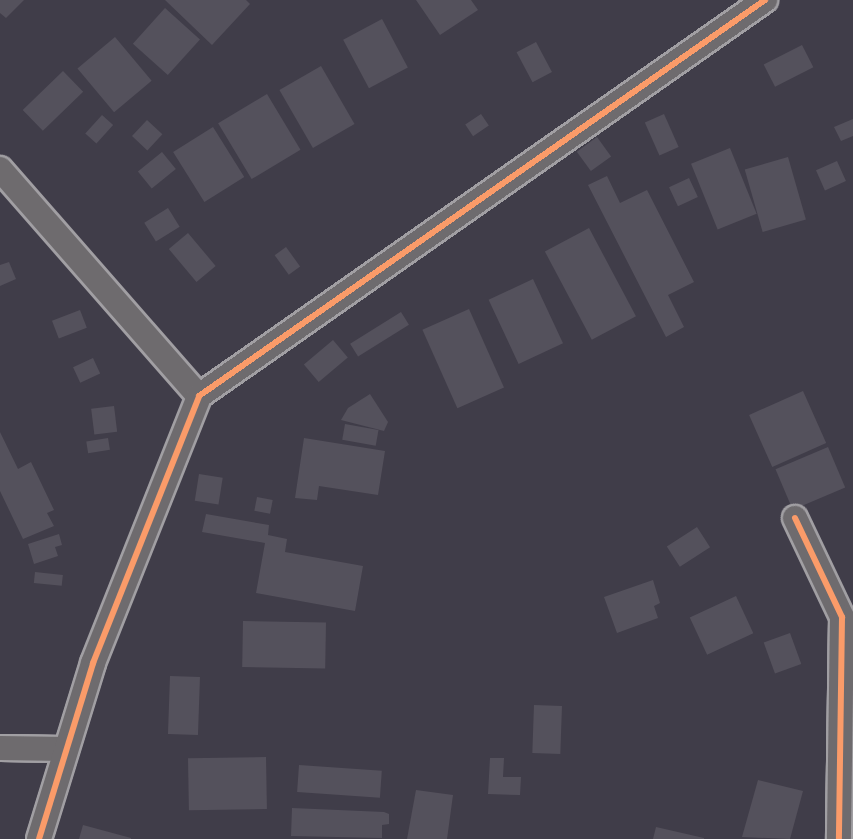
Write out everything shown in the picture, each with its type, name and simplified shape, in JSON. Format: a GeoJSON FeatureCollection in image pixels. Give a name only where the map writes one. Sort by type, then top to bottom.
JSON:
{"type":"FeatureCollection","features":[{"type":"Feature","properties":{"kind":"street"},"geometry":{"type":"LineString","coordinates":[[39,839],[66,749],[113,609],[199,396],[765,0]]}},
{"type":"Feature","properties":{"kind":"street"},"geometry":{"type":"LineString","coordinates":[[0,169],[199,396]]}},
{"type":"Feature","properties":{"kind":"street"},"geometry":{"type":"LineString","coordinates":[[795,518],[842,616],[839,839]]}},
{"type":"Feature","properties":{"kind":"street"},"geometry":{"type":"LineString","coordinates":[[0,748],[66,749]]}},
{"type":"Feature","properties":{"kind":"building"},"geometry":{"type":"Polygon","coordinates":[[[0,0],[24,0],[6,18],[0,13],[0,0]]]}},
{"type":"Feature","properties":{"kind":"building"},"geometry":{"type":"Polygon","coordinates":[[[165,0],[246,0],[250,4],[212,45],[165,0]]]}},
{"type":"Feature","properties":{"kind":"building"},"geometry":{"type":"Polygon","coordinates":[[[416,0],[471,0],[478,10],[440,35],[416,0]]]}},
{"type":"Feature","properties":{"kind":"building"},"geometry":{"type":"Polygon","coordinates":[[[165,8],[200,39],[168,75],[133,44],[165,8]]]}},
{"type":"Feature","properties":{"kind":"building"},"geometry":{"type":"Polygon","coordinates":[[[382,19],[408,68],[369,88],[343,40],[382,19]]]}},
{"type":"Feature","properties":{"kind":"building"},"geometry":{"type":"Polygon","coordinates":[[[115,37],[152,81],[114,112],[77,68],[115,37]]]}},
{"type":"Feature","properties":{"kind":"building"},"geometry":{"type":"Polygon","coordinates":[[[536,42],[552,72],[533,82],[517,52],[536,42]]]}},
{"type":"Feature","properties":{"kind":"building"},"geometry":{"type":"Polygon","coordinates":[[[802,45],[813,67],[775,87],[764,65],[802,45]]]}},
{"type":"Feature","properties":{"kind":"building"},"geometry":{"type":"Polygon","coordinates":[[[321,66],[354,124],[313,148],[279,90],[321,66]]]}},
{"type":"Feature","properties":{"kind":"building"},"geometry":{"type":"Polygon","coordinates":[[[63,71],[83,92],[43,131],[23,110],[63,71]]]}},
{"type":"Feature","properties":{"kind":"building"},"geometry":{"type":"Polygon","coordinates":[[[267,94],[300,150],[252,179],[218,123],[267,94]]]}},
{"type":"Feature","properties":{"kind":"building"},"geometry":{"type":"Polygon","coordinates":[[[481,114],[489,126],[473,136],[465,125],[481,114]]]}},
{"type":"Feature","properties":{"kind":"building"},"geometry":{"type":"Polygon","coordinates":[[[664,114],[679,147],[659,155],[645,123],[664,114]]]}},
{"type":"Feature","properties":{"kind":"building"},"geometry":{"type":"Polygon","coordinates":[[[102,115],[113,125],[96,144],[85,134],[102,115]]]}},
{"type":"Feature","properties":{"kind":"building"},"geometry":{"type":"Polygon","coordinates":[[[853,119],[853,136],[841,141],[834,127],[853,119]]]}},
{"type":"Feature","properties":{"kind":"building"},"geometry":{"type":"Polygon","coordinates":[[[147,120],[162,134],[147,150],[132,136],[147,120]]]}},
{"type":"Feature","properties":{"kind":"building"},"geometry":{"type":"Polygon","coordinates":[[[213,127],[244,177],[204,202],[173,152],[213,127]]]}},
{"type":"Feature","properties":{"kind":"building"},"geometry":{"type":"Polygon","coordinates":[[[597,137],[611,156],[591,171],[577,152],[597,137]]]}},
{"type":"Feature","properties":{"kind":"building"},"geometry":{"type":"Polygon","coordinates":[[[730,148],[757,214],[718,230],[691,164],[730,148]]]}},
{"type":"Feature","properties":{"kind":"building"},"geometry":{"type":"Polygon","coordinates":[[[162,152],[176,169],[152,189],[138,172],[162,152]]]}},
{"type":"Feature","properties":{"kind":"building"},"geometry":{"type":"Polygon","coordinates":[[[788,157],[806,219],[763,232],[745,169],[788,157]]]}},
{"type":"Feature","properties":{"kind":"building"},"geometry":{"type":"Polygon","coordinates":[[[837,161],[846,181],[825,190],[816,170],[837,161]]]}},
{"type":"Feature","properties":{"kind":"building"},"geometry":{"type":"Polygon","coordinates":[[[607,176],[620,203],[647,190],[694,282],[668,295],[684,327],[666,337],[588,185],[607,176]]]}},
{"type":"Feature","properties":{"kind":"building"},"geometry":{"type":"Polygon","coordinates":[[[689,178],[698,197],[678,206],[669,187],[689,178]]]}},
{"type":"Feature","properties":{"kind":"building"},"geometry":{"type":"Polygon","coordinates":[[[168,208],[180,227],[156,241],[144,223],[168,208]]]}},
{"type":"Feature","properties":{"kind":"building"},"geometry":{"type":"Polygon","coordinates":[[[589,228],[636,316],[592,340],[545,251],[589,228]]]}},
{"type":"Feature","properties":{"kind":"building"},"geometry":{"type":"Polygon","coordinates":[[[188,233],[216,266],[196,282],[169,249],[188,233]]]}},
{"type":"Feature","properties":{"kind":"building"},"geometry":{"type":"Polygon","coordinates":[[[286,247],[300,266],[289,275],[275,255],[286,247]]]}},
{"type":"Feature","properties":{"kind":"building"},"geometry":{"type":"Polygon","coordinates":[[[9,262],[16,279],[0,286],[0,265],[9,262]]]}},
{"type":"Feature","properties":{"kind":"building"},"geometry":{"type":"Polygon","coordinates":[[[533,279],[563,343],[519,364],[489,300],[533,279]]]}},
{"type":"Feature","properties":{"kind":"building"},"geometry":{"type":"Polygon","coordinates":[[[469,309],[504,388],[457,408],[422,330],[469,309]]]}},
{"type":"Feature","properties":{"kind":"building"},"geometry":{"type":"Polygon","coordinates":[[[80,310],[87,328],[59,338],[52,321],[80,310]]]}},
{"type":"Feature","properties":{"kind":"building"},"geometry":{"type":"Polygon","coordinates":[[[401,312],[409,325],[358,357],[350,344],[401,312]]]}},
{"type":"Feature","properties":{"kind":"building"},"geometry":{"type":"Polygon","coordinates":[[[333,340],[348,358],[319,382],[304,364],[333,340]]]}},
{"type":"Feature","properties":{"kind":"building"},"geometry":{"type":"Polygon","coordinates":[[[93,358],[100,373],[80,383],[73,367],[93,358]]]}},
{"type":"Feature","properties":{"kind":"building"},"geometry":{"type":"Polygon","coordinates":[[[803,391],[826,443],[772,467],[749,415],[803,391]]]}},
{"type":"Feature","properties":{"kind":"building"},"geometry":{"type":"Polygon","coordinates":[[[370,394],[388,422],[384,431],[341,420],[348,408],[370,394]]]}},
{"type":"Feature","properties":{"kind":"building"},"geometry":{"type":"Polygon","coordinates":[[[114,406],[117,432],[94,435],[91,409],[114,406]]]}},
{"type":"Feature","properties":{"kind":"building"},"geometry":{"type":"Polygon","coordinates":[[[345,424],[378,430],[376,446],[342,440],[345,424]]]}},
{"type":"Feature","properties":{"kind":"building"},"geometry":{"type":"Polygon","coordinates":[[[0,432],[18,469],[31,462],[54,510],[47,513],[54,526],[23,539],[0,491],[0,432]]]}},
{"type":"Feature","properties":{"kind":"building"},"geometry":{"type":"Polygon","coordinates":[[[108,438],[110,450],[88,453],[86,441],[108,438]]]}},
{"type":"Feature","properties":{"kind":"building"},"geometry":{"type":"Polygon","coordinates":[[[304,438],[385,451],[378,495],[319,486],[317,500],[295,498],[304,438]]]}},
{"type":"Feature","properties":{"kind":"building"},"geometry":{"type":"Polygon","coordinates":[[[828,447],[845,488],[793,510],[776,469],[828,447]]]}},
{"type":"Feature","properties":{"kind":"building"},"geometry":{"type":"Polygon","coordinates":[[[199,474],[223,478],[218,504],[195,501],[199,474]]]}},
{"type":"Feature","properties":{"kind":"building"},"geometry":{"type":"Polygon","coordinates":[[[257,497],[273,500],[270,514],[254,511],[257,497]]]}},
{"type":"Feature","properties":{"kind":"building"},"geometry":{"type":"Polygon","coordinates":[[[206,514],[269,525],[268,535],[287,539],[285,552],[363,566],[355,611],[256,593],[265,543],[202,532],[206,514]]]}},
{"type":"Feature","properties":{"kind":"building"},"geometry":{"type":"Polygon","coordinates":[[[697,527],[710,547],[680,567],[667,547],[697,527]]]}},
{"type":"Feature","properties":{"kind":"building"},"geometry":{"type":"Polygon","coordinates":[[[59,534],[62,545],[55,547],[58,556],[34,564],[28,544],[59,534]]]}},
{"type":"Feature","properties":{"kind":"building"},"geometry":{"type":"Polygon","coordinates":[[[35,572],[63,575],[62,586],[34,583],[35,572]]]}},
{"type":"Feature","properties":{"kind":"building"},"geometry":{"type":"Polygon","coordinates":[[[653,580],[660,603],[654,606],[658,618],[617,633],[604,597],[653,580]]]}},
{"type":"Feature","properties":{"kind":"building"},"geometry":{"type":"Polygon","coordinates":[[[736,596],[753,633],[707,655],[690,618],[736,596]]]}},
{"type":"Feature","properties":{"kind":"building"},"geometry":{"type":"Polygon","coordinates":[[[243,621],[326,622],[325,668],[242,667],[243,621]]]}},
{"type":"Feature","properties":{"kind":"building"},"geometry":{"type":"Polygon","coordinates":[[[790,633],[801,664],[775,674],[764,643],[790,633]]]}},
{"type":"Feature","properties":{"kind":"building"},"geometry":{"type":"Polygon","coordinates":[[[170,676],[200,677],[198,735],[168,734],[170,676]]]}},
{"type":"Feature","properties":{"kind":"building"},"geometry":{"type":"Polygon","coordinates":[[[534,705],[562,706],[560,754],[532,753],[534,705]]]}},
{"type":"Feature","properties":{"kind":"building"},"geometry":{"type":"Polygon","coordinates":[[[266,757],[267,809],[189,810],[188,758],[266,757]]]}},
{"type":"Feature","properties":{"kind":"building"},"geometry":{"type":"Polygon","coordinates":[[[490,758],[504,758],[503,777],[521,777],[520,795],[488,794],[490,758]]]}},
{"type":"Feature","properties":{"kind":"building"},"geometry":{"type":"Polygon","coordinates":[[[299,765],[382,771],[380,798],[297,792],[299,765]]]}},
{"type":"Feature","properties":{"kind":"building"},"geometry":{"type":"Polygon","coordinates":[[[758,780],[803,791],[790,839],[742,837],[758,780]]]}},
{"type":"Feature","properties":{"kind":"building"},"geometry":{"type":"Polygon","coordinates":[[[416,790],[453,795],[447,839],[407,839],[416,790]]]}},
{"type":"Feature","properties":{"kind":"building"},"geometry":{"type":"Polygon","coordinates":[[[292,808],[384,812],[389,814],[389,824],[382,825],[382,838],[291,836],[292,808]]]}},
{"type":"Feature","properties":{"kind":"building"},"geometry":{"type":"Polygon","coordinates":[[[83,825],[131,838],[131,839],[79,839],[83,825]]]}},
{"type":"Feature","properties":{"kind":"building"},"geometry":{"type":"Polygon","coordinates":[[[656,827],[704,838],[704,839],[653,839],[656,827]]]}},
{"type":"Feature","properties":{"kind":"cycle path"},"geometry":{"type":"LineString","coordinates":[[39,839],[93,663],[199,396],[765,0]]}},
{"type":"Feature","properties":{"kind":"cycle path"},"geometry":{"type":"LineString","coordinates":[[795,518],[842,617],[839,839]]}}]}
